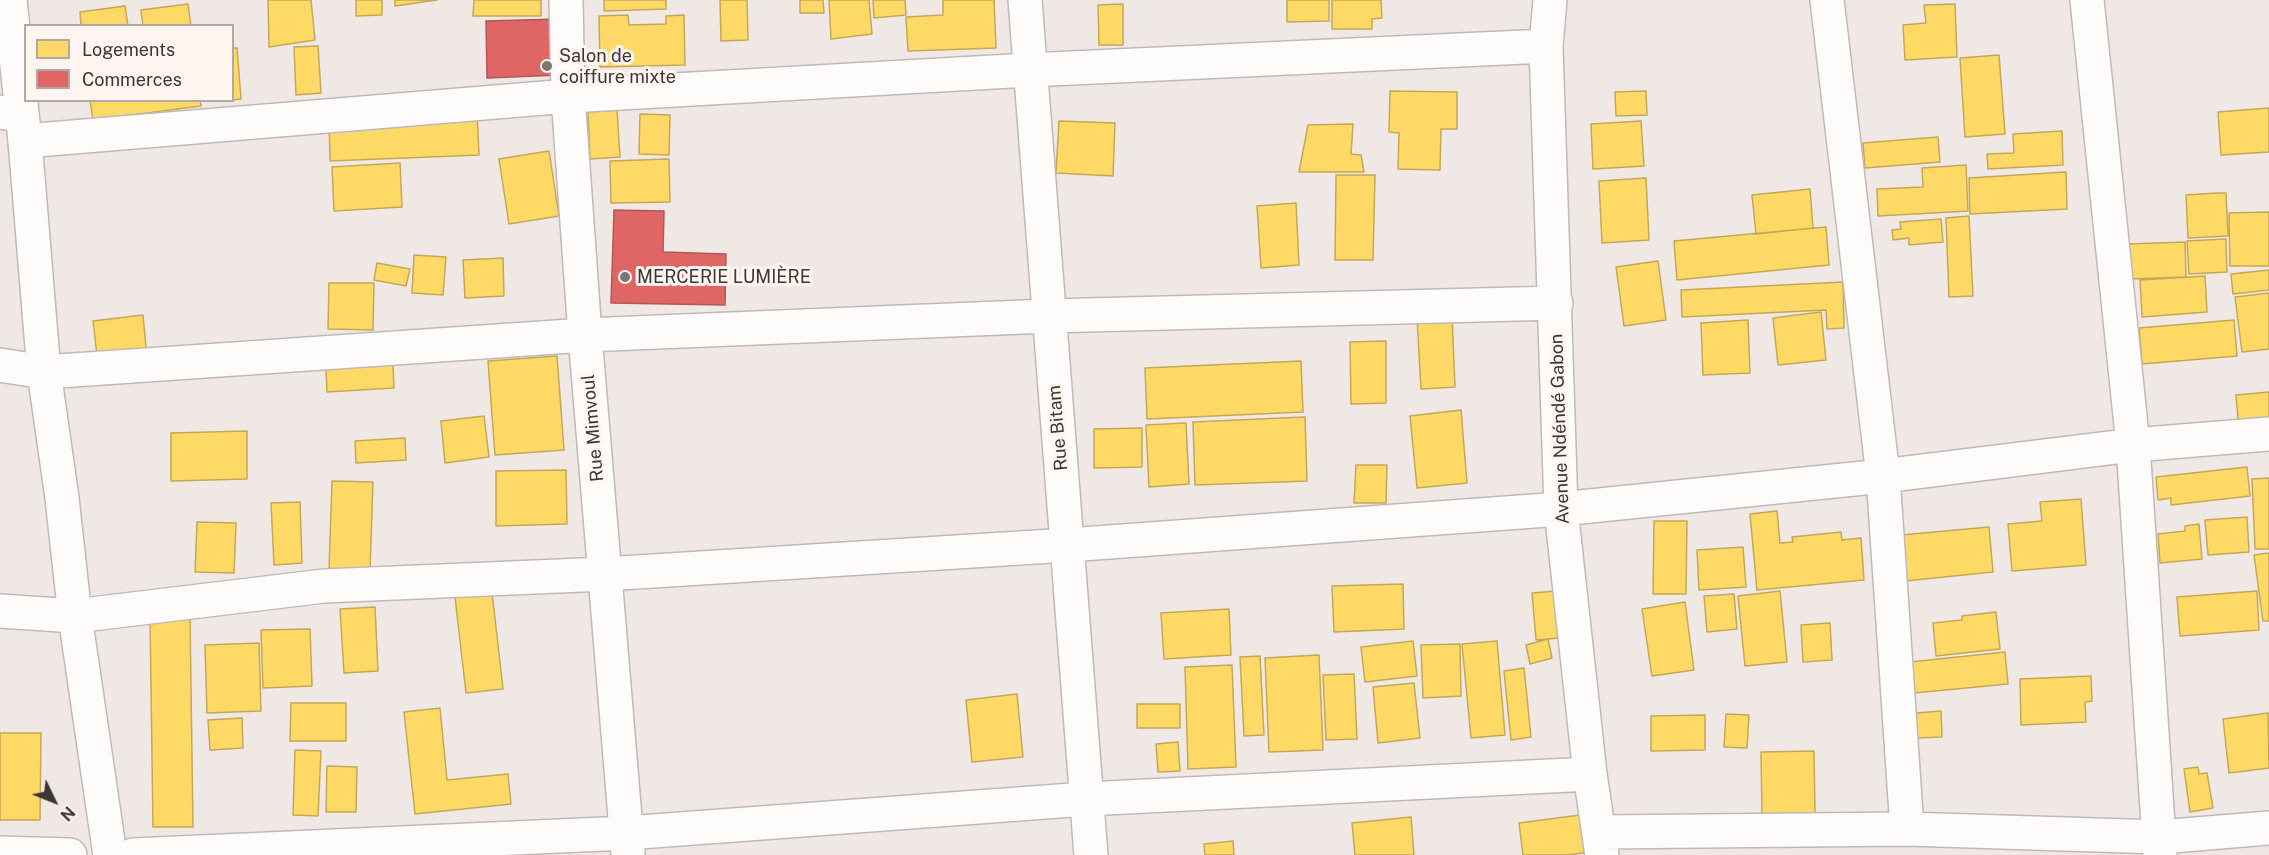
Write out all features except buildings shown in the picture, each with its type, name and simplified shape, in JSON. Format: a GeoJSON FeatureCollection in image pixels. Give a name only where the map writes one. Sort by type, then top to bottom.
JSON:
{"type":"FeatureCollection","features":[{"type":"Feature","properties":{"kind":"main road"},"geometry":{"type":"LineString","coordinates":[[10,0],[16,122],[44,372],[62,498],[75,615],[110,855]]}},
{"type":"Feature","properties":{"kind":"main road","name":"Rue Mimvoul"},"geometry":{"type":"LineString","coordinates":[[566,0],[568,96],[585,335],[627,844]]}},
{"type":"Feature","properties":{"kind":"main road","name":"Rue Bitam"},"geometry":{"type":"LineString","coordinates":[[1025,0],[1090,855]]}},
{"type":"Feature","properties":{"kind":"main road","name":"Avenue Ndéndé Gabon"},"geometry":{"type":"LineString","coordinates":[[1550,0],[1546,46],[1561,509],[1590,774],[1601,844]]}},
{"type":"Feature","properties":{"kind":"main road"},"geometry":{"type":"LineString","coordinates":[[1827,0],[1883,476],[1907,829]]}},
{"type":"Feature","properties":{"kind":"main road"},"geometry":{"type":"LineString","coordinates":[[2087,0],[2133,445],[2160,846]]}},
{"type":"Feature","properties":{"kind":"main road"},"geometry":{"type":"LineString","coordinates":[[16,122],[1546,46]]}},
{"type":"Feature","properties":{"kind":"main road"},"geometry":{"type":"LineString","coordinates":[[0,365],[44,372],[585,335],[1048,316],[1556,303]]}},
{"type":"Feature","properties":{"kind":"main road"},"geometry":{"type":"LineString","coordinates":[[0,611],[75,615],[324,586],[605,574],[1068,545],[1561,509],[1883,476],[2133,445],[2269,434]]}},
{"type":"Feature","properties":{"kind":"main road"},"geometry":{"type":"LineString","coordinates":[[133,855],[627,844],[1086,799],[1590,774]]}},
{"type":"Feature","properties":{"kind":"main road"},"geometry":{"type":"LineString","coordinates":[[1601,844],[1907,829],[2160,846],[2269,828]]}},
{"type":"Feature","properties":{"kind":"main road"},"geometry":{"type":"LineString","coordinates":[[0,853],[70,855]]}},
{"type":"Feature","properties":{"kind":"place","name":"Salon de coiffure mixte"},"geometry":{"type":"Point","coordinates":[547,66]}},
{"type":"Feature","properties":{"kind":"place","name":"MERCERIE LUMIÈRE"},"geometry":{"type":"Point","coordinates":[625,277]}}]}
